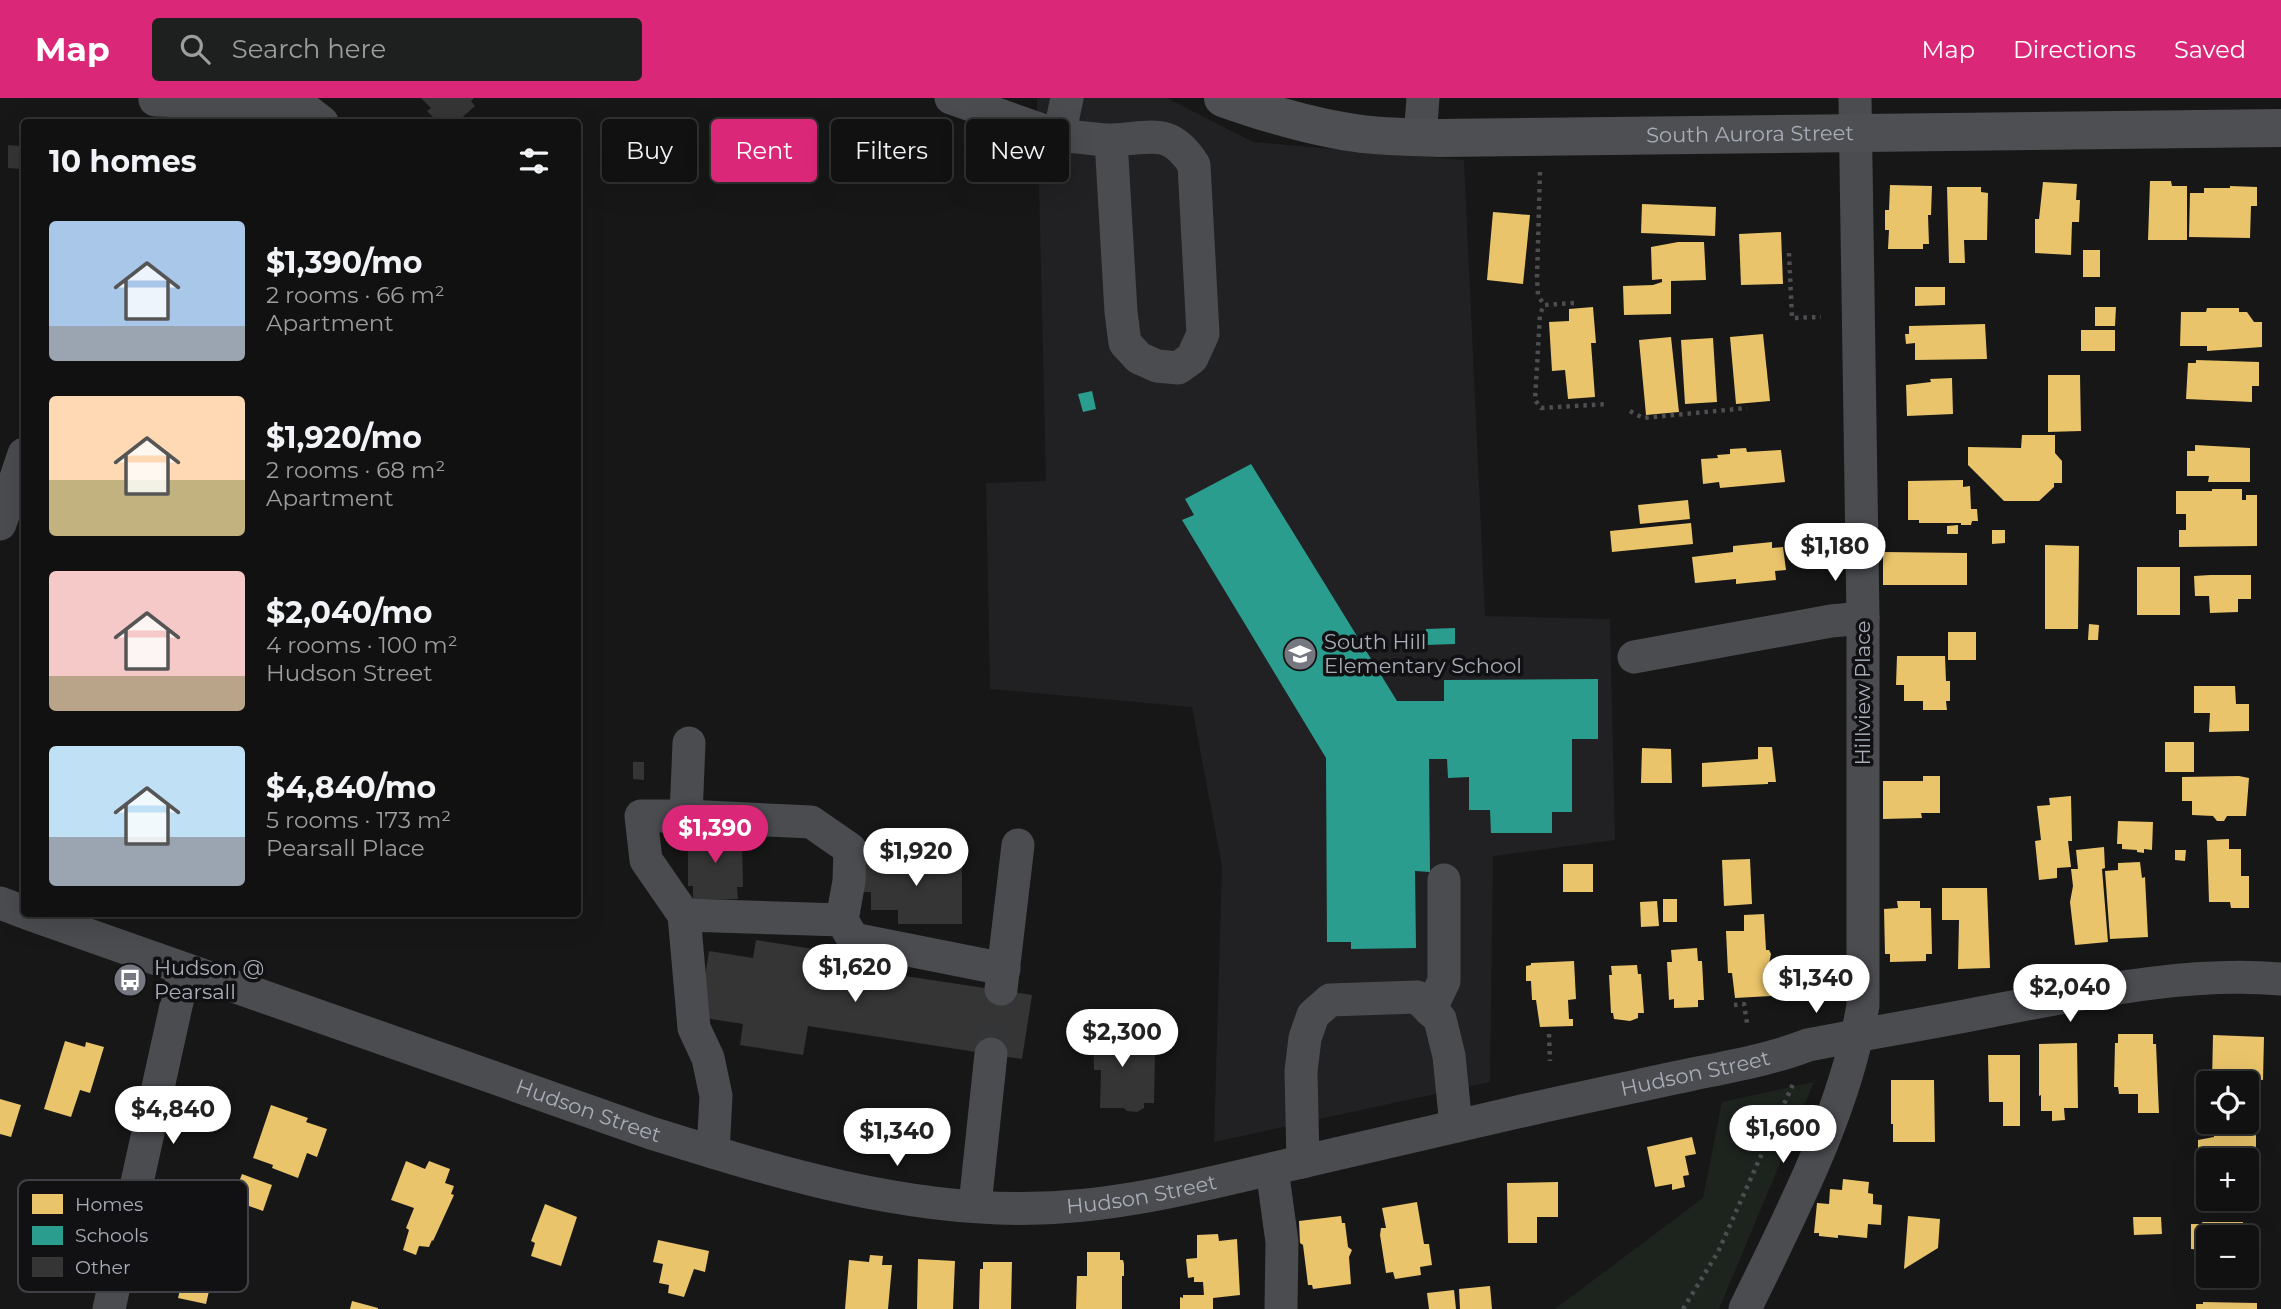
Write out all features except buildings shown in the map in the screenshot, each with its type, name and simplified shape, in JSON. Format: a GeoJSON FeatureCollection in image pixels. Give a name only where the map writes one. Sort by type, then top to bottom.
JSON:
{"type":"FeatureCollection","features":[{"type":"Feature","properties":{"kind":"main road","name":"South Aurora Street"},"geometry":{"type":"LineString","coordinates":[[1223,98],[1309,125],[1362,134],[1420,137],[1855,116],[2281,128]]}},
{"type":"Feature","properties":{"kind":"street"},"geometry":{"type":"LineString","coordinates":[[951,98],[1011,119]]}},
{"type":"Feature","properties":{"kind":"street"},"geometry":{"type":"LineString","coordinates":[[1063,119],[1067,98]]}},
{"type":"Feature","properties":{"kind":"street"},"geometry":{"type":"LineString","coordinates":[[1420,137],[1423,98]]}},
{"type":"Feature","properties":{"kind":"street"},"geometry":{"type":"LineString","coordinates":[[155,107],[293,104],[318,119]]}},
{"type":"Feature","properties":{"kind":"street","name":"Hillview Place"},"geometry":{"type":"LineString","coordinates":[[1745,1309],[1809,1175],[1850,1064],[1863,1005],[1863,618],[1855,116]]}},
{"type":"Feature","properties":{"kind":"street"},"geometry":{"type":"LineString","coordinates":[[1069,137],[1111,140],[1146,136],[1171,140],[1184,149],[1194,165],[1203,334],[1192,358],[1178,368],[1157,366],[1139,358],[1125,343],[1111,140]]}},
{"type":"Feature","properties":{"kind":"street"},"geometry":{"type":"LineString","coordinates":[[0,524],[21,463]]}},
{"type":"Feature","properties":{"kind":"street"},"geometry":{"type":"LineString","coordinates":[[1634,657],[1831,621],[1863,618]]}},
{"type":"Feature","properties":{"kind":"street"},"geometry":{"type":"LineString","coordinates":[[686,816],[689,743]]}},
{"type":"Feature","properties":{"kind":"street"},"geometry":{"type":"LineString","coordinates":[[713,1152],[716,1096],[708,1058],[694,1028],[684,915],[646,860],[641,816],[810,822],[850,849],[849,881],[842,920],[853,939],[1002,980],[1018,845]]}},
{"type":"Feature","properties":{"kind":"street"},"geometry":{"type":"LineString","coordinates":[[1430,1010],[1444,981],[1444,880]]}},
{"type":"Feature","properties":{"kind":"street","name":"Hudson Street"},"geometry":{"type":"LineString","coordinates":[[0,903],[21,911]]}},
{"type":"Feature","properties":{"kind":"street"},"geometry":{"type":"LineString","coordinates":[[684,915],[842,920]]}},
{"type":"Feature","properties":{"kind":"street","name":"Hudson Street"},"geometry":{"type":"LineString","coordinates":[[38,917],[651,1133],[713,1152],[830,1184],[929,1202],[1040,1208],[1102,1204],[1190,1188],[1858,1035],[2141,984],[2213,978],[2281,979]]}},
{"type":"Feature","properties":{"kind":"street"},"geometry":{"type":"LineString","coordinates":[[138,1180],[184,970]]}},
{"type":"Feature","properties":{"kind":"street"},"geometry":{"type":"LineString","coordinates":[[1281,1309],[1287,1165],[1305,1038],[1313,1015],[1330,1000],[1417,997],[1440,1019],[1449,1056],[1456,1126]]}},
{"type":"Feature","properties":{"kind":"street"},"geometry":{"type":"LineString","coordinates":[[975,1205],[991,1054]]}},
{"type":"Feature","properties":{"kind":"path"},"geometry":{"type":"LineString","coordinates":[[1540,172],[1537,278],[1538,295],[1544,305]]}},
{"type":"Feature","properties":{"kind":"path"},"geometry":{"type":"LineString","coordinates":[[1789,253],[1792,318],[1821,317]]}},
{"type":"Feature","properties":{"kind":"path"},"geometry":{"type":"LineString","coordinates":[[1544,305],[1574,303]]}},
{"type":"Feature","properties":{"kind":"path"},"geometry":{"type":"LineString","coordinates":[[1544,305],[1539,314],[1535,400],[1541,408],[1608,404]]}},
{"type":"Feature","properties":{"kind":"path"},"geometry":{"type":"LineString","coordinates":[[1630,411],[1643,418],[1747,408]]}},
{"type":"Feature","properties":{"kind":"path"},"geometry":{"type":"LineString","coordinates":[[1734,1005],[1744,1004],[1747,1023]]}},
{"type":"Feature","properties":{"kind":"path"},"geometry":{"type":"LineString","coordinates":[[1549,1034],[1550,1061]]}},
{"type":"Feature","properties":{"kind":"path"},"geometry":{"type":"LineString","coordinates":[[1682,1309],[1718,1252],[1796,1078]]}},
{"type":"Feature","properties":{"kind":"shaded area","name":"South Hill Elementary School"},"geometry":{"type":"Polygon","coordinates":[[[1037,98],[1167,98],[1253,142],[1464,160],[1485,616],[1610,619],[1615,840],[1493,856],[1490,1082],[1214,1142],[1222,866],[1192,707],[990,689],[986,483],[1046,481],[1039,182],[1069,182],[1069,119],[1037,119],[1037,98]]]}},
{"type":"Feature","properties":{"kind":"shaded area"},"geometry":{"type":"Polygon","coordinates":[[[1814,1082],[1719,1309],[1555,1309],[1703,1198],[1722,1102],[1814,1082]]]}},
{"type":"Feature","properties":{"kind":"tunnel"},"geometry":{"type":"LineString","coordinates":[[991,1054],[1001,991]]}},
{"type":"Feature","properties":{"kind":"place","name":"South Hill Elementary School"},"geometry":{"type":"Point","coordinates":[1300,654]}},
{"type":"Feature","properties":{"kind":"place","name":"Hudson @ Pearsall"},"geometry":{"type":"Point","coordinates":[130,980]}}]}
